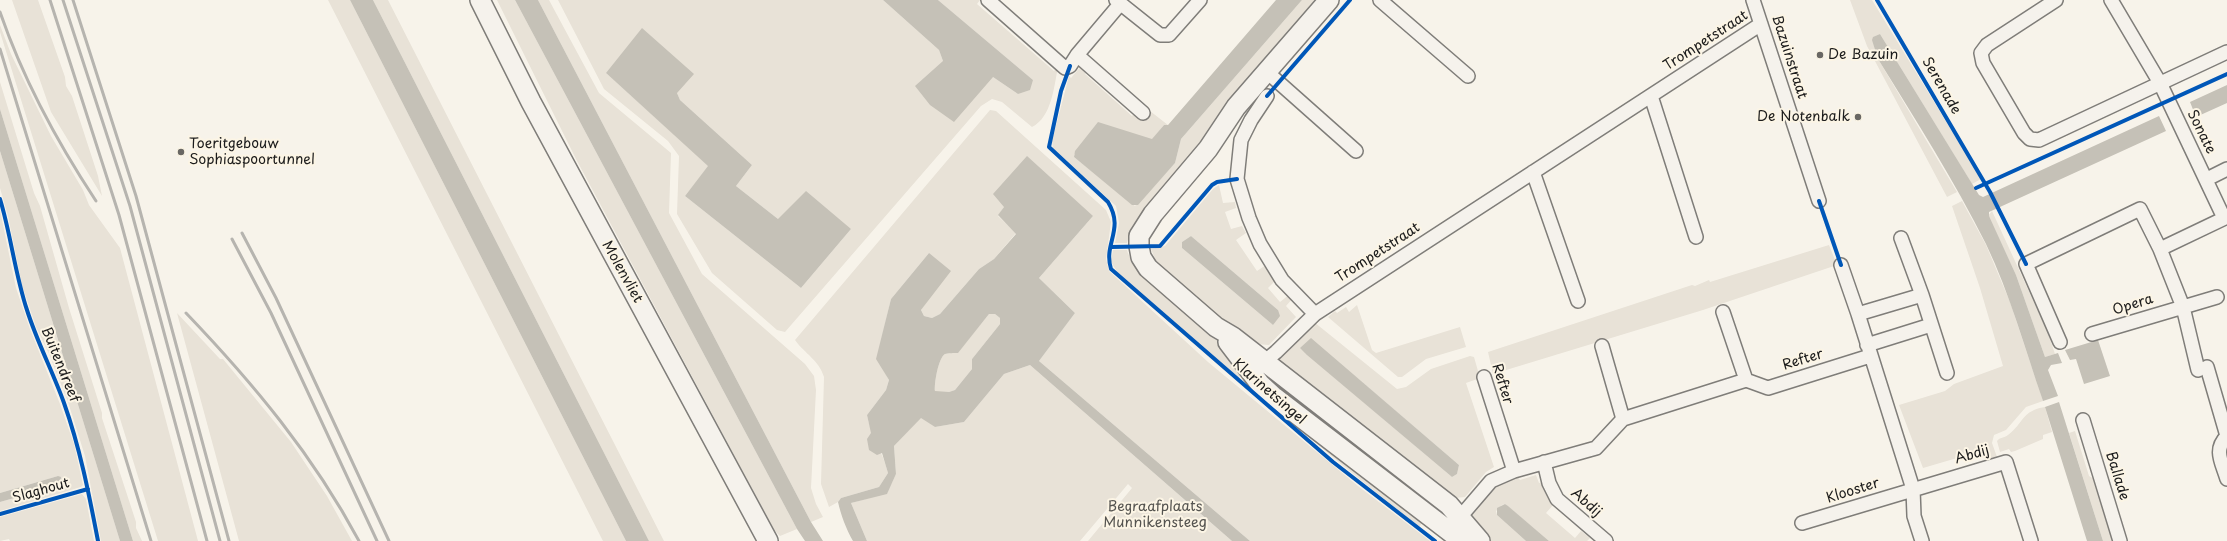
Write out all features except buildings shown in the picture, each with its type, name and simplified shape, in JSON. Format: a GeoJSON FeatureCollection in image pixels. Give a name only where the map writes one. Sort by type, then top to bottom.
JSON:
{"type":"FeatureCollection","features":[{"type":"Feature","properties":{"kind":"street","name":"Molenvliet"},"geometry":{"type":"LineString","coordinates":[[480,0],[534,109],[768,541]]}},
{"type":"Feature","properties":{"kind":"street"},"geometry":{"type":"LineString","coordinates":[[988,0],[1065,68],[1070,66],[1118,2],[1160,35],[1164,36],[1169,35],[1200,0]]}},
{"type":"Feature","properties":{"kind":"street","name":"Klarinetsingel"},"geometry":{"type":"LineString","coordinates":[[1329,0],[1236,107],[1196,165],[1148,220],[1139,236],[1139,246],[1145,264],[1216,327],[1257,367],[1260,384],[1292,410],[1457,529],[1480,541]]}},
{"type":"Feature","properties":{"kind":"street"},"geometry":{"type":"LineString","coordinates":[[1380,0],[1468,76]]}},
{"type":"Feature","properties":{"kind":"street","name":"Bazuinstraat"},"geometry":{"type":"LineString","coordinates":[[1753,0],[1819,202]]}},
{"type":"Feature","properties":{"kind":"street"},"geometry":{"type":"LineString","coordinates":[[2056,0],[1987,45],[1981,53],[1982,63],[2024,133],[2030,139],[2039,140],[2227,52]]}},
{"type":"Feature","properties":{"kind":"street","name":"Sonate"},"geometry":{"type":"LineString","coordinates":[[2111,0],[2160,83],[2226,217],[2160,249]]}},
{"type":"Feature","properties":{"kind":"street","name":"Trompetstraat"},"geometry":{"type":"LineString","coordinates":[[1257,367],[1276,352],[1315,314],[1761,24]]}},
{"type":"Feature","properties":{"kind":"street"},"geometry":{"type":"LineString","coordinates":[[1077,55],[1143,113]]}},
{"type":"Feature","properties":{"kind":"street"},"geometry":{"type":"LineString","coordinates":[[1267,72],[1356,151]]}},
{"type":"Feature","properties":{"kind":"street"},"geometry":{"type":"LineString","coordinates":[[1267,96],[1251,120],[1242,140],[1237,179],[1249,218],[1260,244],[1282,280],[1315,314]]}},
{"type":"Feature","properties":{"kind":"street"},"geometry":{"type":"LineString","coordinates":[[1650,96],[1696,237]]}},
{"type":"Feature","properties":{"kind":"street"},"geometry":{"type":"LineString","coordinates":[[2207,179],[2227,169]]}},
{"type":"Feature","properties":{"kind":"street"},"geometry":{"type":"LineString","coordinates":[[1533,172],[1578,301]]}},
{"type":"Feature","properties":{"kind":"street"},"geometry":{"type":"LineString","coordinates":[[2060,342],[2026,264],[2140,209],[2160,249],[2183,307],[2227,436],[2220,443],[2219,452],[2227,479]]}},
{"type":"Feature","properties":{"kind":"street"},"geometry":{"type":"LineString","coordinates":[[1901,238],[1922,295],[1947,373]]}},
{"type":"Feature","properties":{"kind":"street"},"geometry":{"type":"LineString","coordinates":[[1841,265],[1913,489],[1914,516],[1922,541]]}},
{"type":"Feature","properties":{"kind":"street"},"geometry":{"type":"LineString","coordinates":[[1858,314],[1922,295]]}},
{"type":"Feature","properties":{"kind":"street","name":"Opera"},"geometry":{"type":"LineString","coordinates":[[2092,334],[2217,297]]}},
{"type":"Feature","properties":{"kind":"street"},"geometry":{"type":"LineString","coordinates":[[1457,529],[1491,481],[1544,462],[1596,448],[1623,419],[1746,380],[1723,312]]}},
{"type":"Feature","properties":{"kind":"street"},"geometry":{"type":"LineString","coordinates":[[1869,351],[1931,325]]}},
{"type":"Feature","properties":{"kind":"street"},"geometry":{"type":"LineString","coordinates":[[1602,346],[1623,419]]}},
{"type":"Feature","properties":{"kind":"street","name":"Refter"},"geometry":{"type":"LineString","coordinates":[[1746,380],[1768,388],[1869,351]]}},
{"type":"Feature","properties":{"kind":"street","name":"Refter"},"geometry":{"type":"LineString","coordinates":[[1484,377],[1514,472]]}},
{"type":"Feature","properties":{"kind":"street","name":"Ballade"},"geometry":{"type":"LineString","coordinates":[[2083,420],[2120,541]]}},
{"type":"Feature","properties":{"kind":"street","name":"Abdij"},"geometry":{"type":"LineString","coordinates":[[1544,462],[1549,483],[1557,499],[1606,541]]}},
{"type":"Feature","properties":{"kind":"street","name":"Abdij"},"geometry":{"type":"LineString","coordinates":[[1913,489],[2006,462],[2031,541]]}},
{"type":"Feature","properties":{"kind":"street","name":"Klooster"},"geometry":{"type":"LineString","coordinates":[[1802,523],[1913,489]]}},
{"type":"Feature","properties":{"kind":"green space"},"geometry":{"type":"Polygon","coordinates":[[[12,0],[38,0],[65,77],[66,86],[72,96],[98,176],[102,196],[51,112],[12,0]]]}},
{"type":"Feature","properties":{"kind":"green space"},"geometry":{"type":"Polygon","coordinates":[[[328,0],[350,0],[626,541],[603,541],[328,0]]]}},
{"type":"Feature","properties":{"kind":"green space"},"geometry":{"type":"Polygon","coordinates":[[[373,0],[388,0],[664,541],[649,541],[373,0]]]}},
{"type":"Feature","properties":{"kind":"green space"},"geometry":{"type":"Polygon","coordinates":[[[497,0],[515,0],[797,529],[780,536],[774,530],[576,159],[497,0]]]}},
{"type":"Feature","properties":{"kind":"green space"},"geometry":{"type":"Polygon","coordinates":[[[538,0],[549,0],[599,93],[671,153],[669,213],[702,274],[805,364],[814,376],[816,390],[811,488],[816,504],[823,517],[811,522],[538,0]]]}},
{"type":"Feature","properties":{"kind":"green space"},"geometry":{"type":"Polygon","coordinates":[[[558,0],[883,0],[939,50],[943,61],[993,77],[1018,94],[1033,80],[938,0],[980,0],[977,4],[1054,71],[1058,67],[1048,109],[1039,122],[1032,127],[1002,102],[992,99],[981,106],[785,332],[777,330],[712,273],[677,214],[679,156],[668,141],[604,89],[558,0]],[[606,73],[709,166],[685,196],[801,288],[851,229],[778,219],[736,186],[752,165],[680,100],[677,93],[606,73]]]}},
{"type":"Feature","properties":{"kind":"green space"},"geometry":{"type":"Polygon","coordinates":[[[1302,0],[1320,0],[1207,139],[1132,226],[1127,243],[1115,243],[1119,223],[1116,206],[1053,148],[1052,141],[1069,76],[1071,78],[1082,65],[1088,71],[1085,74],[1132,116],[1135,112],[1143,118],[1150,111],[1168,125],[1164,125],[1152,140],[1074,154],[1074,157],[1135,206],[1175,163],[1181,139],[1302,0]]]}},
{"type":"Feature","properties":{"kind":"green space"},"geometry":{"type":"Polygon","coordinates":[[[1850,0],[1872,0],[1981,179],[1972,184],[1880,34],[1874,37],[1878,59],[1957,192],[1947,197],[1867,46],[1850,0]]]}},
{"type":"Feature","properties":{"kind":"green space"},"geometry":{"type":"Polygon","coordinates":[[[0,25],[11,54],[51,136],[83,190],[89,205],[120,248],[198,541],[158,541],[0,32],[0,25]]]}},
{"type":"Feature","properties":{"kind":"green space"},"geometry":{"type":"Polygon","coordinates":[[[0,82],[34,193],[40,206],[69,308],[102,413],[102,418],[136,522],[136,528],[142,541],[133,541],[0,109],[0,82]]]}},
{"type":"Feature","properties":{"kind":"green space"},"geometry":{"type":"Polygon","coordinates":[[[990,110],[996,111],[1106,210],[1111,222],[1106,259],[1109,271],[1208,362],[1358,486],[1430,541],[1250,541],[1039,361],[1075,313],[1039,278],[1093,216],[1004,207],[998,216],[1016,233],[994,259],[979,269],[940,314],[932,318],[924,316],[921,310],[927,301],[929,253],[891,299],[877,358],[889,380],[886,390],[867,415],[871,430],[888,473],[879,487],[841,498],[838,502],[829,507],[821,484],[824,377],[819,366],[795,340],[990,110]]]}},
{"type":"Feature","properties":{"kind":"green space"},"geometry":{"type":"Polygon","coordinates":[[[0,151],[120,541],[101,541],[85,456],[68,402],[49,354],[36,327],[22,285],[8,216],[0,188],[0,151]]]}},
{"type":"Feature","properties":{"kind":"green space"},"geometry":{"type":"Polygon","coordinates":[[[1219,185],[1223,203],[1235,202],[1236,208],[1225,212],[1231,229],[1242,226],[1246,233],[1236,240],[1257,271],[1266,265],[1276,280],[1268,288],[1280,302],[1290,294],[1293,298],[1286,306],[1296,317],[1269,345],[1257,344],[1253,348],[1159,268],[1151,249],[1165,246],[1213,189],[1219,185]],[[1191,236],[1182,242],[1182,248],[1273,325],[1278,310],[1191,236]]]}},
{"type":"Feature","properties":{"kind":"green space"},"geometry":{"type":"Polygon","coordinates":[[[1962,201],[1986,245],[2010,302],[2043,401],[2026,407],[2006,430],[1994,435],[1992,443],[1997,457],[1987,461],[1981,451],[1923,468],[1899,405],[1945,391],[1954,384],[2003,366],[1980,288],[1952,206],[1962,201]]]}},
{"type":"Feature","properties":{"kind":"green space"},"geometry":{"type":"Polygon","coordinates":[[[0,210],[16,288],[74,444],[83,485],[81,487],[0,511],[0,502],[59,485],[61,482],[58,476],[0,493],[0,210]]]}},
{"type":"Feature","properties":{"kind":"green space"},"geometry":{"type":"Polygon","coordinates":[[[1992,211],[2048,333],[2055,354],[2045,357],[2016,275],[1988,216],[1992,211]]]}},
{"type":"Feature","properties":{"kind":"green space"},"geometry":{"type":"Polygon","coordinates":[[[1829,245],[1837,265],[1703,310],[1493,374],[1488,352],[1692,285],[1695,286],[1709,280],[1710,282],[1829,245]]]}},
{"type":"Feature","properties":{"kind":"green space"},"geometry":{"type":"Polygon","coordinates":[[[1113,250],[1127,250],[1132,260],[1154,284],[1200,322],[1222,343],[1230,354],[1240,375],[1239,378],[1118,273],[1111,262],[1113,250]]]}},
{"type":"Feature","properties":{"kind":"green space"},"geometry":{"type":"Polygon","coordinates":[[[1357,305],[1372,350],[1376,353],[1460,327],[1466,347],[1426,359],[1402,377],[1398,377],[1328,317],[1335,311],[1337,313],[1346,307],[1349,312],[1357,305]]]}},
{"type":"Feature","properties":{"kind":"green space"},"geometry":{"type":"Polygon","coordinates":[[[177,313],[220,359],[223,359],[291,442],[327,496],[352,541],[239,541],[177,313]]]}},
{"type":"Feature","properties":{"kind":"green space"},"geometry":{"type":"Polygon","coordinates":[[[989,314],[995,314],[1000,318],[1000,324],[972,359],[972,369],[955,390],[949,392],[935,392],[935,383],[940,360],[945,354],[958,352],[989,314]]]}},
{"type":"Feature","properties":{"kind":"green space"},"geometry":{"type":"Polygon","coordinates":[[[1314,322],[1397,389],[1406,387],[1431,369],[1470,356],[1474,357],[1480,378],[1466,383],[1494,467],[1486,472],[1465,497],[1455,498],[1279,362],[1281,355],[1314,322]],[[1300,348],[1452,477],[1457,474],[1459,465],[1356,377],[1300,348]]]}},
{"type":"Feature","properties":{"kind":"green space","name":"Begraafplaats Munnikensteeg"},"geometry":{"type":"Polygon","coordinates":[[[1030,365],[1232,541],[1088,541],[1132,488],[1128,484],[1080,541],[867,541],[851,503],[887,493],[896,474],[894,446],[921,417],[935,427],[964,422],[1004,374],[1030,365]]]}},
{"type":"Feature","properties":{"kind":"green space"},"geometry":{"type":"Polygon","coordinates":[[[1268,373],[1439,502],[1431,511],[1263,378],[1268,373]]]}},
{"type":"Feature","properties":{"kind":"green space"},"geometry":{"type":"Polygon","coordinates":[[[1249,380],[1426,518],[1419,527],[1246,384],[1249,380]]]}},
{"type":"Feature","properties":{"kind":"green space"},"geometry":{"type":"Polygon","coordinates":[[[2045,407],[2052,432],[2043,435],[2043,439],[2015,451],[2011,452],[2009,449],[2000,452],[1998,440],[2013,431],[2031,411],[2045,407]]]}},
{"type":"Feature","properties":{"kind":"green space"},"geometry":{"type":"Polygon","coordinates":[[[2075,431],[2089,476],[2101,483],[2114,541],[2103,541],[2069,433],[2075,431]]]}},
{"type":"Feature","properties":{"kind":"green space"},"geometry":{"type":"Polygon","coordinates":[[[1536,475],[1539,483],[1543,482],[1548,498],[1554,504],[1546,513],[1575,538],[1581,531],[1590,538],[1587,541],[1549,541],[1505,504],[1496,511],[1497,515],[1526,541],[1484,541],[1471,517],[1472,512],[1497,484],[1518,477],[1520,480],[1536,475]]]}},
{"type":"Feature","properties":{"kind":"green space"},"geometry":{"type":"Polygon","coordinates":[[[82,494],[86,499],[94,541],[10,541],[9,539],[0,541],[0,517],[82,494]]]}},
{"type":"Feature","properties":{"kind":"shaded area"},"geometry":{"type":"Polygon","coordinates":[[[350,0],[373,0],[649,541],[626,541],[350,0]]]}},
{"type":"Feature","properties":{"kind":"shaded area"},"geometry":{"type":"Polygon","coordinates":[[[515,0],[538,0],[811,522],[823,541],[805,541],[797,529],[515,0]]]}},
{"type":"Feature","properties":{"kind":"shaded area"},"geometry":{"type":"Polygon","coordinates":[[[883,0],[938,0],[1033,80],[1030,90],[1018,94],[993,77],[954,122],[930,105],[915,86],[943,61],[939,50],[883,0]]]}},
{"type":"Feature","properties":{"kind":"shaded area"},"geometry":{"type":"Polygon","coordinates":[[[1276,0],[1302,0],[1181,139],[1175,163],[1138,205],[1132,205],[1074,157],[1075,151],[1098,122],[1152,139],[1164,125],[1168,125],[1276,0]]]}},
{"type":"Feature","properties":{"kind":"shaded area"},"geometry":{"type":"Polygon","coordinates":[[[642,28],[694,74],[677,93],[680,100],[752,165],[736,186],[778,219],[806,191],[851,229],[801,288],[685,196],[708,166],[606,73],[642,28]]]}},
{"type":"Feature","properties":{"kind":"shaded area"},"geometry":{"type":"Polygon","coordinates":[[[1880,34],[1979,195],[1983,197],[2159,116],[2166,131],[1989,212],[1989,216],[2016,275],[2045,357],[2058,353],[2062,363],[2051,365],[2048,370],[2058,396],[2043,401],[2010,302],[1995,263],[1974,220],[1948,173],[1878,59],[1872,40],[1873,37],[1880,34]]]}},
{"type":"Feature","properties":{"kind":"shaded area"},"geometry":{"type":"Polygon","coordinates":[[[2227,85],[2227,103],[2196,117],[2190,102],[2227,85]]]}},
{"type":"Feature","properties":{"kind":"shaded area"},"geometry":{"type":"Polygon","coordinates":[[[0,109],[133,541],[120,541],[0,151],[0,109]]]}},
{"type":"Feature","properties":{"kind":"shaded area"},"geometry":{"type":"Polygon","coordinates":[[[1027,156],[1093,216],[1039,278],[1075,313],[1039,361],[1250,541],[1232,541],[1030,365],[1004,374],[964,422],[935,427],[921,418],[894,446],[896,474],[887,494],[851,503],[867,541],[853,541],[844,522],[838,502],[841,498],[879,487],[888,473],[882,453],[877,455],[869,450],[867,439],[871,433],[867,415],[886,390],[889,380],[876,359],[891,299],[929,253],[951,271],[921,310],[924,316],[932,318],[940,314],[979,269],[994,259],[1016,234],[998,215],[1004,207],[993,194],[1027,156]],[[989,314],[958,353],[945,354],[943,356],[937,372],[935,391],[949,392],[955,390],[972,369],[972,359],[1000,324],[1000,318],[995,314],[989,314]]]}},
{"type":"Feature","properties":{"kind":"shaded area"},"geometry":{"type":"Polygon","coordinates":[[[1191,236],[1278,310],[1280,316],[1273,325],[1182,248],[1182,242],[1191,236]]]}},
{"type":"Feature","properties":{"kind":"shaded area"},"geometry":{"type":"Polygon","coordinates":[[[1311,338],[1459,465],[1457,474],[1452,477],[1307,355],[1300,348],[1311,338]]]}},
{"type":"Feature","properties":{"kind":"shaded area"},"geometry":{"type":"Polygon","coordinates":[[[2098,340],[2110,376],[2084,384],[2076,359],[2070,360],[2065,350],[2098,340]]]}},
{"type":"Feature","properties":{"kind":"shaded area"},"geometry":{"type":"Polygon","coordinates":[[[2059,402],[2103,541],[2087,541],[2045,407],[2059,402]]]}},
{"type":"Feature","properties":{"kind":"shaded area"},"geometry":{"type":"Polygon","coordinates":[[[58,476],[61,477],[60,485],[0,502],[0,493],[58,476]]]}},
{"type":"Feature","properties":{"kind":"shaded area"},"geometry":{"type":"Polygon","coordinates":[[[1505,504],[1549,541],[1526,541],[1497,515],[1497,508],[1505,504]]]}},
{"type":"Feature","properties":{"kind":"railway"},"geometry":{"type":"LineString","coordinates":[[50,0],[119,215],[207,541]]}},
{"type":"Feature","properties":{"kind":"railway"},"geometry":{"type":"LineString","coordinates":[[63,0],[130,206],[220,541]]}},
{"type":"Feature","properties":{"kind":"railway"},"geometry":{"type":"LineString","coordinates":[[73,0],[136,196],[229,541]]}},
{"type":"Feature","properties":{"kind":"railway"},"geometry":{"type":"LineString","coordinates":[[0,12],[19,62],[42,110],[96,201]]}},
{"type":"Feature","properties":{"kind":"railway"},"geometry":{"type":"LineString","coordinates":[[0,49],[151,541]]}},
{"type":"Feature","properties":{"kind":"railway"},"geometry":{"type":"LineString","coordinates":[[242,233],[276,298],[389,541]]}},
{"type":"Feature","properties":{"kind":"railway"},"geometry":{"type":"LineString","coordinates":[[232,239],[271,313],[377,541]]}},
{"type":"Feature","properties":{"kind":"railway"},"geometry":{"type":"LineString","coordinates":[[186,313],[235,366],[280,421],[322,479],[359,541]]}},
{"type":"Feature","properties":{"kind":"cycle path"},"geometry":{"type":"LineString","coordinates":[[1267,96],[1350,0]]}},
{"type":"Feature","properties":{"kind":"cycle path","name":"Serenade"},"geometry":{"type":"LineString","coordinates":[[1877,0],[1990,192],[2026,264]]}},
{"type":"Feature","properties":{"kind":"cycle path"},"geometry":{"type":"LineString","coordinates":[[1070,66],[1061,91],[1049,147],[1108,202],[1113,212],[1115,221],[1109,260],[1111,269],[1333,462],[1435,541]]}},
{"type":"Feature","properties":{"kind":"cycle path"},"geometry":{"type":"LineString","coordinates":[[1976,188],[2227,74]]}},
{"type":"Feature","properties":{"kind":"cycle path"},"geometry":{"type":"LineString","coordinates":[[1111,247],[1160,246],[1212,185],[1217,182],[1237,179]]}},
{"type":"Feature","properties":{"kind":"cycle path","name":"Buitendreef"},"geometry":{"type":"LineString","coordinates":[[0,199],[19,283],[27,310],[35,334],[60,391],[75,437],[88,489],[98,541]]}},
{"type":"Feature","properties":{"kind":"cycle path"},"geometry":{"type":"LineString","coordinates":[[1819,201],[1841,265]]}},
{"type":"Feature","properties":{"kind":"cycle path","name":"Slaghout"},"geometry":{"type":"LineString","coordinates":[[0,514],[88,489]]}},
{"type":"Feature","properties":{"kind":"place","name":"De Bazuin"},"geometry":{"type":"Point","coordinates":[1820,55]}},
{"type":"Feature","properties":{"kind":"place","name":"De Notenbalk"},"geometry":{"type":"Point","coordinates":[1858,117]}},
{"type":"Feature","properties":{"kind":"place","name":"Toeritgebouw Sophiaspoortunnel"},"geometry":{"type":"Point","coordinates":[181,152]}}]}
